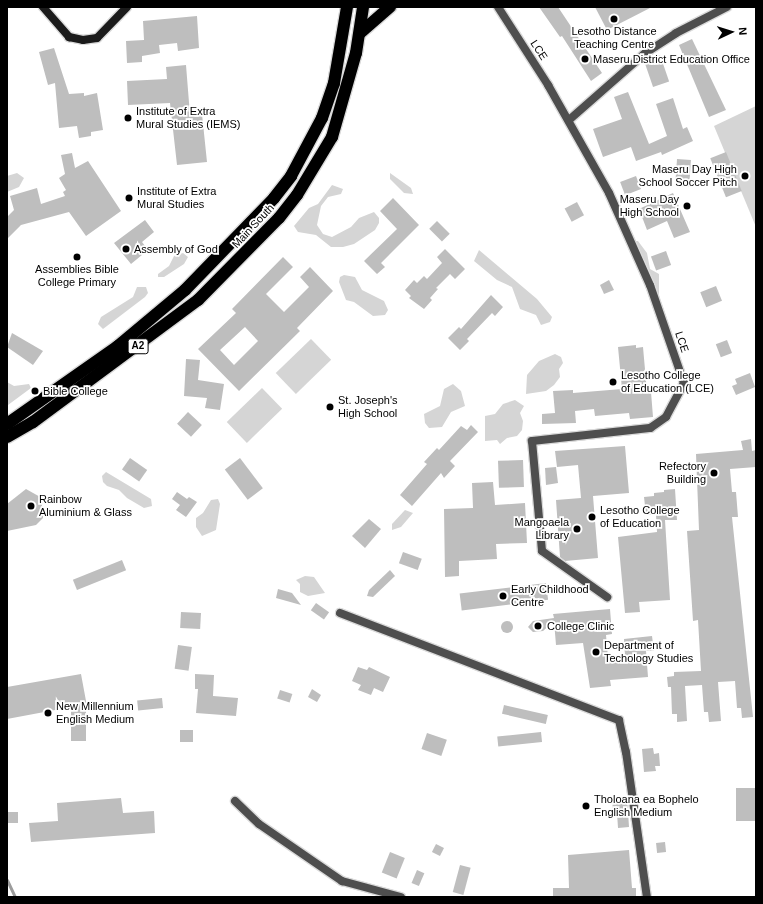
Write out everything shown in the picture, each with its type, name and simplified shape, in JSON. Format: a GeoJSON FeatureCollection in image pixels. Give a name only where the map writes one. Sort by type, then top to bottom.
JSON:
{"type":"FeatureCollection","features":[{"type":"Feature","properties":{"kind":"highway","name":"Main South"},"geometry":{"type":"LineString","coordinates":[[7,424],[118,346],[185,290],[274,198],[291,176],[322,118],[334,83],[347,7]]}},
{"type":"Feature","properties":{"kind":"highway","name":"Main South"},"geometry":{"type":"LineString","coordinates":[[7,437],[46,413],[198,300],[279,218],[308,178],[332,137],[347,93],[360,33],[363,7]]}},
{"type":"Feature","properties":{"kind":"highway"},"geometry":{"type":"LineString","coordinates":[[360,33],[390,7]]}},
{"type":"Feature","properties":{"kind":"main road"},"geometry":{"type":"LineString","coordinates":[[43,7],[69,37],[83,40],[97,38],[127,7]]}},
{"type":"Feature","properties":{"kind":"street","name":"LCE"},"geometry":{"type":"LineString","coordinates":[[498,7],[569,120],[609,193],[650,285],[684,383],[666,417],[650,428],[532,441],[542,552],[607,597]]}},
{"type":"Feature","properties":{"kind":"street"},"geometry":{"type":"LineString","coordinates":[[569,120],[644,54],[676,33],[727,7]]}},
{"type":"Feature","properties":{"kind":"street"},"geometry":{"type":"LineString","coordinates":[[340,613],[619,720],[626,752],[647,897]]}},
{"type":"Feature","properties":{"kind":"street"},"geometry":{"type":"LineString","coordinates":[[236,801],[259,824],[342,881],[401,897]]}},
{"type":"Feature","properties":{"kind":"shaded area","name":"Maseru Day High School Soccer Pitch"},"geometry":{"type":"Polygon","coordinates":[[[756,106],[756,227],[714,126],[756,106]]]}},
{"type":"Feature","properties":{"kind":"shaded area"},"geometry":{"type":"Polygon","coordinates":[[[17,173],[24,178],[19,187],[7,192],[7,176],[17,173]]]}},
{"type":"Feature","properties":{"kind":"shaded area"},"geometry":{"type":"Polygon","coordinates":[[[390,173],[411,188],[413,194],[404,193],[390,179],[390,173]]]}},
{"type":"Feature","properties":{"kind":"shaded area"},"geometry":{"type":"Polygon","coordinates":[[[332,185],[343,189],[341,194],[328,197],[321,206],[317,225],[323,234],[332,237],[351,227],[359,218],[374,212],[379,218],[379,223],[375,230],[354,244],[343,247],[331,247],[316,235],[298,232],[294,226],[309,208],[318,204],[332,185]]]}},
{"type":"Feature","properties":{"kind":"shaded area"},"geometry":{"type":"Polygon","coordinates":[[[634,241],[638,241],[647,253],[650,269],[659,274],[659,299],[634,241]]]}},
{"type":"Feature","properties":{"kind":"shaded area"},"geometry":{"type":"Polygon","coordinates":[[[479,250],[537,299],[552,317],[550,322],[541,325],[536,315],[520,309],[512,287],[497,280],[474,261],[479,250]]]}},
{"type":"Feature","properties":{"kind":"shaded area"},"geometry":{"type":"Polygon","coordinates":[[[183,253],[188,257],[184,264],[164,277],[158,277],[158,274],[169,266],[174,256],[183,253]]]}},
{"type":"Feature","properties":{"kind":"shaded area"},"geometry":{"type":"Polygon","coordinates":[[[344,275],[355,277],[362,290],[384,301],[388,310],[385,315],[373,316],[354,302],[346,300],[339,282],[340,277],[344,275]]]}},
{"type":"Feature","properties":{"kind":"shaded area"},"geometry":{"type":"Polygon","coordinates":[[[137,287],[146,287],[148,293],[145,297],[103,329],[98,324],[101,317],[133,297],[137,287]]]}},
{"type":"Feature","properties":{"kind":"shaded area"},"geometry":{"type":"Polygon","coordinates":[[[311,339],[331,360],[296,394],[276,373],[311,339]]]}},
{"type":"Feature","properties":{"kind":"shaded area"},"geometry":{"type":"Polygon","coordinates":[[[555,354],[561,357],[563,363],[559,369],[560,377],[554,385],[546,391],[526,394],[527,375],[539,361],[555,354]]]}},
{"type":"Feature","properties":{"kind":"shaded area"},"geometry":{"type":"Polygon","coordinates":[[[7,382],[14,386],[29,384],[31,388],[8,405],[7,382]]]}},
{"type":"Feature","properties":{"kind":"shaded area"},"geometry":{"type":"Polygon","coordinates":[[[453,384],[461,391],[465,406],[451,412],[442,427],[429,428],[425,423],[424,414],[440,406],[444,389],[453,384]]]}},
{"type":"Feature","properties":{"kind":"shaded area"},"geometry":{"type":"Polygon","coordinates":[[[262,388],[282,409],[247,443],[227,422],[262,388]]]}},
{"type":"Feature","properties":{"kind":"shaded area"},"geometry":{"type":"Polygon","coordinates":[[[515,400],[524,406],[520,413],[523,421],[522,430],[517,436],[507,438],[500,444],[497,440],[485,441],[485,416],[495,414],[503,404],[515,400]]]}},
{"type":"Feature","properties":{"kind":"shaded area"},"geometry":{"type":"Polygon","coordinates":[[[106,472],[151,499],[152,506],[144,508],[127,498],[119,490],[107,486],[103,482],[102,476],[106,472]]]}},
{"type":"Feature","properties":{"kind":"shaded area"},"geometry":{"type":"Polygon","coordinates":[[[218,499],[220,504],[216,530],[202,536],[196,527],[196,518],[203,513],[211,500],[218,499]]]}},
{"type":"Feature","properties":{"kind":"shaded area"},"geometry":{"type":"Polygon","coordinates":[[[405,510],[413,513],[401,527],[392,530],[392,524],[405,510]]]}},
{"type":"Feature","properties":{"kind":"shaded area"},"geometry":{"type":"Polygon","coordinates":[[[305,576],[314,577],[325,593],[308,596],[300,592],[300,584],[296,580],[305,576]]]}},
{"type":"Feature","properties":{"kind":"building"},"geometry":{"type":"Polygon","coordinates":[[[539,7],[558,7],[602,73],[591,81],[562,36],[560,37],[539,7]]]}},
{"type":"Feature","properties":{"kind":"building","name":"Lesotho Distance Teaching Centre"},"geometry":{"type":"Polygon","coordinates":[[[595,7],[652,7],[607,30],[595,7]]]}},
{"type":"Feature","properties":{"kind":"building"},"geometry":{"type":"Polygon","coordinates":[[[197,16],[199,48],[178,51],[177,43],[159,45],[160,53],[142,56],[142,62],[127,63],[126,41],[144,40],[143,21],[197,16]]]}},
{"type":"Feature","properties":{"kind":"building"},"geometry":{"type":"Polygon","coordinates":[[[692,39],[726,110],[709,117],[679,45],[692,39]]]}},
{"type":"Feature","properties":{"kind":"building"},"geometry":{"type":"Polygon","coordinates":[[[54,48],[69,94],[84,93],[84,96],[97,93],[103,130],[91,132],[91,136],[79,138],[77,126],[59,128],[55,83],[48,85],[39,52],[54,48]]]}},
{"type":"Feature","properties":{"kind":"building"},"geometry":{"type":"Polygon","coordinates":[[[660,55],[669,81],[653,87],[644,61],[660,55]]]}},
{"type":"Feature","properties":{"kind":"building"},"geometry":{"type":"Polygon","coordinates":[[[186,65],[190,115],[202,114],[207,162],[177,165],[170,103],[128,105],[127,81],[167,79],[166,67],[186,65]]]}},
{"type":"Feature","properties":{"kind":"building"},"geometry":{"type":"Polygon","coordinates":[[[628,92],[649,144],[667,136],[656,104],[673,98],[683,129],[687,127],[693,141],[662,155],[661,152],[636,161],[631,147],[603,157],[593,129],[622,119],[614,97],[628,92]]]}},
{"type":"Feature","properties":{"kind":"building"},"geometry":{"type":"Polygon","coordinates":[[[726,152],[742,191],[726,197],[710,158],[726,152]]]}},
{"type":"Feature","properties":{"kind":"building"},"geometry":{"type":"Polygon","coordinates":[[[72,153],[75,168],[88,161],[121,211],[86,236],[69,212],[21,225],[7,239],[7,217],[14,210],[10,196],[37,188],[41,204],[65,196],[63,192],[66,190],[59,178],[65,174],[61,155],[72,153]]]}},
{"type":"Feature","properties":{"kind":"building"},"geometry":{"type":"Polygon","coordinates":[[[677,159],[691,160],[689,187],[675,186],[677,159]]]}},
{"type":"Feature","properties":{"kind":"building"},"geometry":{"type":"Polygon","coordinates":[[[636,176],[641,189],[625,195],[620,182],[636,176]]]}},
{"type":"Feature","properties":{"kind":"building"},"geometry":{"type":"Polygon","coordinates":[[[673,193],[690,232],[674,238],[667,221],[647,230],[639,209],[673,193]]]}},
{"type":"Feature","properties":{"kind":"building"},"geometry":{"type":"Polygon","coordinates":[[[393,198],[419,225],[381,263],[385,267],[377,274],[364,261],[397,229],[380,211],[393,198]]]}},
{"type":"Feature","properties":{"kind":"building"},"geometry":{"type":"Polygon","coordinates":[[[577,202],[584,215],[572,222],[565,209],[577,202]]]}},
{"type":"Feature","properties":{"kind":"building"},"geometry":{"type":"Polygon","coordinates":[[[145,220],[154,232],[142,242],[148,250],[131,264],[114,243],[145,220]]]}},
{"type":"Feature","properties":{"kind":"building"},"geometry":{"type":"Polygon","coordinates":[[[437,221],[450,234],[442,242],[429,229],[437,221]]]}},
{"type":"Feature","properties":{"kind":"building"},"geometry":{"type":"Polygon","coordinates":[[[445,249],[465,269],[455,279],[450,274],[436,288],[438,289],[430,298],[432,300],[424,309],[409,298],[411,296],[405,290],[414,280],[417,283],[424,276],[427,279],[442,263],[437,257],[445,249]]]}},
{"type":"Feature","properties":{"kind":"building"},"geometry":{"type":"Polygon","coordinates":[[[666,251],[671,265],[656,271],[651,256],[666,251]]]}},
{"type":"Feature","properties":{"kind":"building"},"geometry":{"type":"Polygon","coordinates":[[[283,257],[293,267],[266,294],[284,312],[309,287],[300,277],[310,267],[333,291],[297,328],[300,331],[239,391],[198,349],[236,313],[232,309],[283,257]],[[245,327],[220,350],[234,365],[258,341],[245,327]]]}},
{"type":"Feature","properties":{"kind":"building"},"geometry":{"type":"Polygon","coordinates":[[[609,280],[614,290],[604,294],[600,285],[609,280]]]}},
{"type":"Feature","properties":{"kind":"building"},"geometry":{"type":"Polygon","coordinates":[[[716,286],[722,301],[706,307],[700,292],[716,286]]]}},
{"type":"Feature","properties":{"kind":"building"},"geometry":{"type":"Polygon","coordinates":[[[491,295],[503,307],[495,316],[492,313],[467,339],[469,341],[460,350],[448,338],[459,327],[461,329],[491,295]]]}},
{"type":"Feature","properties":{"kind":"building"},"geometry":{"type":"Polygon","coordinates":[[[12,333],[43,351],[33,365],[7,347],[12,333]]]}},
{"type":"Feature","properties":{"kind":"building"},"geometry":{"type":"Polygon","coordinates":[[[727,340],[732,353],[721,357],[716,344],[727,340]]]}},
{"type":"Feature","properties":{"kind":"building"},"geometry":{"type":"Polygon","coordinates":[[[636,345],[636,348],[643,347],[647,392],[651,392],[653,417],[630,419],[629,413],[595,416],[594,409],[575,411],[576,423],[542,424],[542,414],[555,413],[553,391],[573,390],[573,393],[622,389],[618,347],[636,345]]]}},
{"type":"Feature","properties":{"kind":"building"},"geometry":{"type":"Polygon","coordinates":[[[186,359],[200,360],[198,380],[224,384],[220,410],[205,408],[207,398],[184,396],[186,359]]]}},
{"type":"Feature","properties":{"kind":"building"},"geometry":{"type":"Polygon","coordinates":[[[750,373],[755,387],[736,395],[732,386],[737,384],[735,379],[750,373]]]}},
{"type":"Feature","properties":{"kind":"building"},"geometry":{"type":"Polygon","coordinates":[[[188,412],[202,425],[191,437],[177,424],[188,412]]]}},
{"type":"Feature","properties":{"kind":"building"},"geometry":{"type":"Polygon","coordinates":[[[471,425],[478,432],[450,461],[455,466],[444,478],[441,473],[412,506],[400,495],[427,464],[424,462],[437,448],[439,450],[461,426],[467,430],[471,425]]]}},
{"type":"Feature","properties":{"kind":"building"},"geometry":{"type":"Polygon","coordinates":[[[751,439],[752,451],[756,450],[756,467],[730,469],[732,492],[736,492],[738,517],[732,517],[753,717],[742,718],[741,708],[737,708],[735,681],[718,682],[721,721],[709,722],[708,712],[704,712],[702,685],[685,686],[687,721],[677,722],[677,714],[672,714],[671,687],[668,687],[667,677],[674,676],[674,672],[701,671],[698,620],[693,621],[687,531],[699,530],[696,454],[743,450],[741,441],[751,439]]]}},
{"type":"Feature","properties":{"kind":"building"},"geometry":{"type":"Polygon","coordinates":[[[625,446],[629,493],[593,496],[598,558],[565,561],[560,557],[556,500],[581,498],[578,465],[557,467],[555,451],[625,446]]]}},
{"type":"Feature","properties":{"kind":"building"},"geometry":{"type":"Polygon","coordinates":[[[130,458],[147,470],[139,482],[122,469],[130,458]]]}},
{"type":"Feature","properties":{"kind":"building"},"geometry":{"type":"Polygon","coordinates":[[[240,458],[263,488],[248,500],[225,469],[240,458]]]}},
{"type":"Feature","properties":{"kind":"building"},"geometry":{"type":"Polygon","coordinates":[[[523,460],[524,487],[499,488],[498,461],[523,460]]]}},
{"type":"Feature","properties":{"kind":"building"},"geometry":{"type":"Polygon","coordinates":[[[556,467],[558,483],[546,485],[545,468],[556,467]]]}},
{"type":"Feature","properties":{"kind":"building"},"geometry":{"type":"Polygon","coordinates":[[[493,482],[495,505],[525,503],[527,543],[496,544],[497,559],[459,561],[459,576],[445,577],[444,509],[473,508],[472,483],[493,482]]]}},
{"type":"Feature","properties":{"kind":"building"},"geometry":{"type":"Polygon","coordinates":[[[26,489],[42,498],[43,518],[36,525],[7,531],[7,504],[26,489]]]}},
{"type":"Feature","properties":{"kind":"building"},"geometry":{"type":"Polygon","coordinates":[[[675,489],[677,520],[665,520],[670,600],[639,602],[640,612],[625,613],[618,537],[657,532],[656,515],[646,515],[644,497],[654,496],[654,493],[664,492],[664,490],[675,489]]]}},
{"type":"Feature","properties":{"kind":"building"},"geometry":{"type":"Polygon","coordinates":[[[177,492],[187,499],[189,497],[197,502],[186,517],[176,510],[180,505],[172,499],[177,492]]]}},
{"type":"Feature","properties":{"kind":"building"},"geometry":{"type":"Polygon","coordinates":[[[369,519],[381,529],[365,548],[352,536],[369,519]]]}},
{"type":"Feature","properties":{"kind":"building"},"geometry":{"type":"Polygon","coordinates":[[[403,552],[422,559],[418,570],[399,563],[403,552]]]}},
{"type":"Feature","properties":{"kind":"building"},"geometry":{"type":"Polygon","coordinates":[[[122,560],[126,570],[77,590],[73,580],[122,560]]]}},
{"type":"Feature","properties":{"kind":"building"},"geometry":{"type":"Polygon","coordinates":[[[390,570],[395,576],[373,597],[367,596],[369,590],[390,570]]]}},
{"type":"Feature","properties":{"kind":"building","name":"Early Childhood Centre"},"geometry":{"type":"Polygon","coordinates":[[[546,583],[548,600],[462,610],[460,594],[546,583]]]}},
{"type":"Feature","properties":{"kind":"building"},"geometry":{"type":"Polygon","coordinates":[[[278,589],[292,593],[301,605],[276,598],[278,589]]]}},
{"type":"Feature","properties":{"kind":"building"},"geometry":{"type":"Polygon","coordinates":[[[316,603],[329,612],[324,620],[311,610],[316,603]]]}},
{"type":"Feature","properties":{"kind":"building","name":"Department of Techology Studies"},"geometry":{"type":"Polygon","coordinates":[[[610,609],[612,634],[606,635],[608,657],[625,656],[624,639],[652,636],[654,651],[646,651],[648,677],[610,680],[611,686],[590,688],[583,643],[556,645],[554,621],[543,631],[533,632],[528,627],[533,621],[554,618],[553,614],[610,609]]]}},
{"type":"Feature","properties":{"kind":"building"},"geometry":{"type":"Polygon","coordinates":[[[181,612],[201,613],[200,629],[180,628],[181,612]]]}},
{"type":"Feature","properties":{"kind":"building"},"geometry":{"type":"Polygon","coordinates":[[[505,621],[509,621],[513,627],[509,633],[505,633],[501,629],[501,625],[505,621]]]}},
{"type":"Feature","properties":{"kind":"building"},"geometry":{"type":"Polygon","coordinates":[[[178,645],[192,647],[189,671],[175,669],[178,645]]]}},
{"type":"Feature","properties":{"kind":"building"},"geometry":{"type":"Polygon","coordinates":[[[358,667],[367,670],[369,667],[390,677],[383,692],[374,688],[371,695],[358,690],[361,685],[352,681],[358,667]]]}},
{"type":"Feature","properties":{"kind":"building"},"geometry":{"type":"Polygon","coordinates":[[[81,674],[86,701],[86,741],[71,741],[71,707],[7,719],[7,687],[81,674]]]}},
{"type":"Feature","properties":{"kind":"building"},"geometry":{"type":"Polygon","coordinates":[[[195,674],[214,675],[213,696],[238,698],[236,716],[196,713],[198,689],[195,689],[195,674]]]}},
{"type":"Feature","properties":{"kind":"building"},"geometry":{"type":"Polygon","coordinates":[[[312,689],[321,695],[317,702],[308,697],[312,689]]]}},
{"type":"Feature","properties":{"kind":"building"},"geometry":{"type":"Polygon","coordinates":[[[280,690],[292,694],[290,703],[277,699],[280,690]]]}},
{"type":"Feature","properties":{"kind":"building"},"geometry":{"type":"Polygon","coordinates":[[[162,698],[163,708],[138,711],[137,701],[162,698]]]}},
{"type":"Feature","properties":{"kind":"building"},"geometry":{"type":"Polygon","coordinates":[[[504,705],[548,715],[546,724],[502,714],[504,705]]]}},
{"type":"Feature","properties":{"kind":"building"},"geometry":{"type":"Polygon","coordinates":[[[180,730],[193,730],[193,742],[180,742],[180,730]]]}},
{"type":"Feature","properties":{"kind":"building"},"geometry":{"type":"Polygon","coordinates":[[[541,732],[542,742],[498,747],[497,737],[541,732]]]}},
{"type":"Feature","properties":{"kind":"building"},"geometry":{"type":"Polygon","coordinates":[[[427,733],[447,740],[441,756],[421,749],[427,733]]]}},
{"type":"Feature","properties":{"kind":"building"},"geometry":{"type":"Polygon","coordinates":[[[653,748],[654,754],[659,753],[660,766],[655,766],[656,771],[644,772],[642,749],[653,748]]]}},
{"type":"Feature","properties":{"kind":"building"},"geometry":{"type":"Polygon","coordinates":[[[736,788],[756,788],[756,821],[736,821],[736,788]]]}},
{"type":"Feature","properties":{"kind":"building"},"geometry":{"type":"Polygon","coordinates":[[[627,796],[629,827],[618,828],[617,813],[613,813],[612,797],[627,796]]]}},
{"type":"Feature","properties":{"kind":"building"},"geometry":{"type":"Polygon","coordinates":[[[121,798],[123,813],[154,811],[155,833],[31,842],[29,823],[58,821],[57,803],[121,798]]]}},
{"type":"Feature","properties":{"kind":"building"},"geometry":{"type":"Polygon","coordinates":[[[7,812],[18,812],[18,823],[7,823],[7,812]]]}},
{"type":"Feature","properties":{"kind":"building"},"geometry":{"type":"Polygon","coordinates":[[[665,842],[666,852],[657,853],[656,843],[665,842]]]}},
{"type":"Feature","properties":{"kind":"building"},"geometry":{"type":"Polygon","coordinates":[[[436,844],[444,848],[440,856],[432,852],[436,844]]]}},
{"type":"Feature","properties":{"kind":"building"},"geometry":{"type":"Polygon","coordinates":[[[629,850],[632,888],[636,888],[636,897],[553,897],[553,888],[569,888],[568,855],[629,850]]]}},
{"type":"Feature","properties":{"kind":"building"},"geometry":{"type":"Polygon","coordinates":[[[390,852],[405,858],[397,878],[382,872],[390,852]]]}},
{"type":"Feature","properties":{"kind":"building"},"geometry":{"type":"Polygon","coordinates":[[[460,865],[471,868],[463,895],[453,892],[460,865]]]}},
{"type":"Feature","properties":{"kind":"building"},"geometry":{"type":"Polygon","coordinates":[[[417,870],[424,873],[419,886],[412,883],[417,870]]]}},
{"type":"Feature","properties":{"kind":"waterway"},"geometry":{"type":"LineString","coordinates":[[7,880],[15,897]]}},
{"type":"Feature","properties":{"kind":"place","name":"Lesotho Distance Teaching Centre"},"geometry":{"type":"Point","coordinates":[614,19]}},
{"type":"Feature","properties":{"kind":"place","name":"Maseru District Education Office"},"geometry":{"type":"Point","coordinates":[585,59]}},
{"type":"Feature","properties":{"kind":"place","name":"Institute of Extra Mural Studies (IEMS)"},"geometry":{"type":"Point","coordinates":[128,118]}},
{"type":"Feature","properties":{"kind":"place","name":"Maseru Day High School Soccer Pitch"},"geometry":{"type":"Point","coordinates":[745,176]}},
{"type":"Feature","properties":{"kind":"place","name":"Institute of Extra Mural Studies"},"geometry":{"type":"Point","coordinates":[129,198]}},
{"type":"Feature","properties":{"kind":"place","name":"Maseru Day High School"},"geometry":{"type":"Point","coordinates":[687,206]}},
{"type":"Feature","properties":{"kind":"place","name":"Assembly of God"},"geometry":{"type":"Point","coordinates":[126,249]}},
{"type":"Feature","properties":{"kind":"place","name":"Assemblies Bible College Primary"},"geometry":{"type":"Point","coordinates":[77,257]}},
{"type":"Feature","properties":{"kind":"place","name":"Lesotho College of Education (LCE)"},"geometry":{"type":"Point","coordinates":[613,382]}},
{"type":"Feature","properties":{"kind":"place","name":"Bible College"},"geometry":{"type":"Point","coordinates":[35,391]}},
{"type":"Feature","properties":{"kind":"place","name":"St. Joseph's High School"},"geometry":{"type":"Point","coordinates":[330,407]}},
{"type":"Feature","properties":{"kind":"place","name":"Refectory Building"},"geometry":{"type":"Point","coordinates":[714,473]}},
{"type":"Feature","properties":{"kind":"place","name":"Rainbow Aluminium & Glass"},"geometry":{"type":"Point","coordinates":[31,506]}},
{"type":"Feature","properties":{"kind":"place","name":"Lesotho College of Education"},"geometry":{"type":"Point","coordinates":[592,517]}},
{"type":"Feature","properties":{"kind":"place","name":"Mangoaela Library"},"geometry":{"type":"Point","coordinates":[577,529]}},
{"type":"Feature","properties":{"kind":"place","name":"Early Childhood Centre"},"geometry":{"type":"Point","coordinates":[503,596]}},
{"type":"Feature","properties":{"kind":"place","name":"College Clinic"},"geometry":{"type":"Point","coordinates":[538,626]}},
{"type":"Feature","properties":{"kind":"place","name":"Department of Techology Studies"},"geometry":{"type":"Point","coordinates":[596,652]}},
{"type":"Feature","properties":{"kind":"place","name":"New Millennium English Medium"},"geometry":{"type":"Point","coordinates":[48,713]}},
{"type":"Feature","properties":{"kind":"place","name":"Tholoana ea Bophelo English Medium"},"geometry":{"type":"Point","coordinates":[586,806]}}]}
